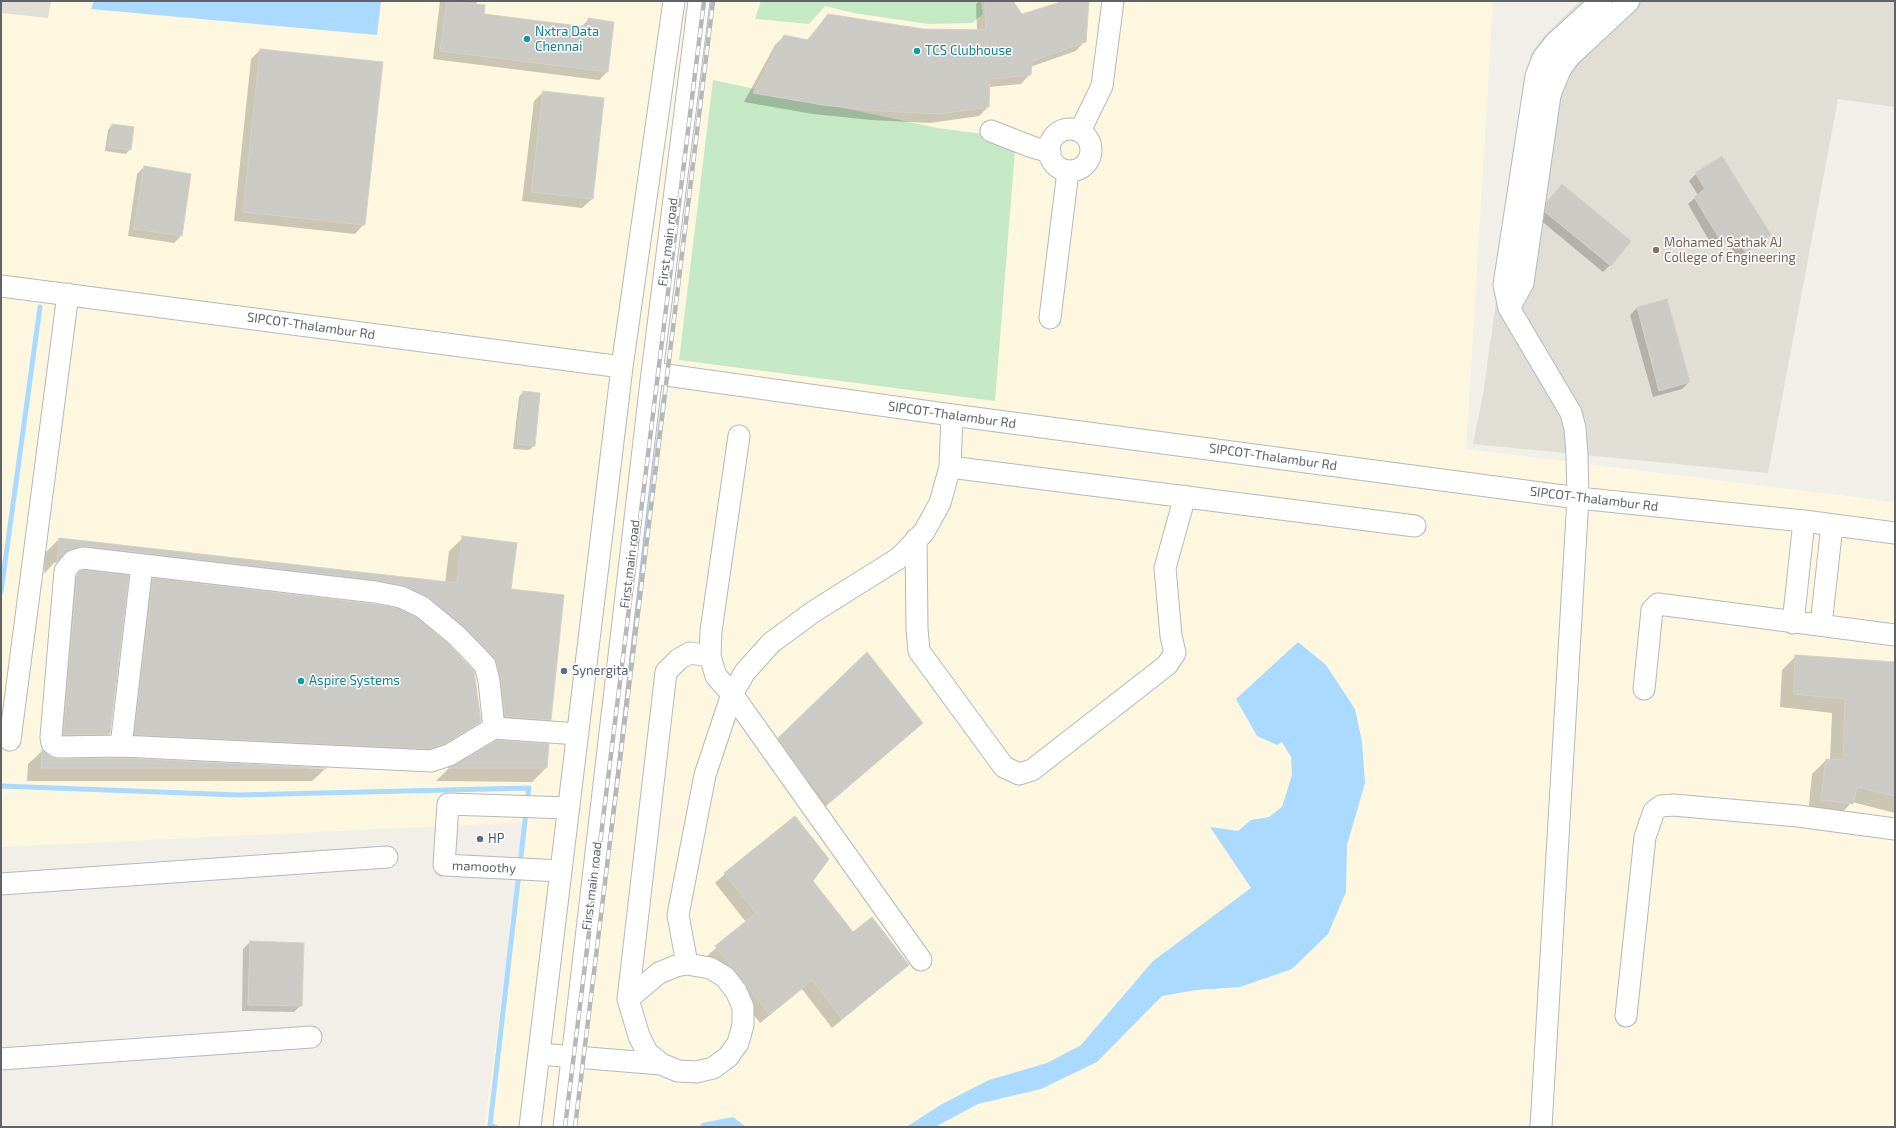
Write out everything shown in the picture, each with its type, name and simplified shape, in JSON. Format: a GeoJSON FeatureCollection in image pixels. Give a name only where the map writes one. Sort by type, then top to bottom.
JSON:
{"type":"FeatureCollection","features":[{"type":"Feature","properties":{"kind":"street"},"geometry":{"type":"LineString","coordinates":[[530,1127],[622,367],[674,1]]}},
{"type":"Feature","properties":{"kind":"street","name":"First main road"},"geometry":{"type":"LineString","coordinates":[[564,1127],[652,373],[699,1]]}},
{"type":"Feature","properties":{"kind":"street"},"geometry":{"type":"LineString","coordinates":[[1080,131],[1102,86],[1113,1]]}},
{"type":"Feature","properties":{"kind":"street"},"geometry":{"type":"LineString","coordinates":[[1541,1127],[1578,498],[1575,428],[1571,413],[1564,399],[1509,308],[1504,285],[1536,76],[1543,58],[1555,43],[1601,1]]}},
{"type":"Feature","properties":{"kind":"street"},"geometry":{"type":"LineString","coordinates":[[1509,308],[1523,283],[1550,95],[1555,82],[1561,68],[1570,56],[1629,1]]}},
{"type":"Feature","properties":{"kind":"street"},"geometry":{"type":"LineString","coordinates":[[1070,129],[1080,131],[1088,138],[1091,154],[1083,167],[1068,170],[1058,166],[1054,162],[1050,152],[1052,141],[1059,132],[1070,129]]}},
{"type":"Feature","properties":{"kind":"street"},"geometry":{"type":"LineString","coordinates":[[991,131],[1032,147],[1050,152]]}},
{"type":"Feature","properties":{"kind":"street"},"geometry":{"type":"LineString","coordinates":[[1050,318],[1068,170]]}},
{"type":"Feature","properties":{"kind":"street","name":"SIPCOT-Thalambur Rd"},"geometry":{"type":"LineString","coordinates":[[1,286],[622,367]]}},
{"type":"Feature","properties":{"kind":"street"},"geometry":{"type":"LineString","coordinates":[[10,740],[68,294]]}},
{"type":"Feature","properties":{"kind":"street","name":"SIPCOT-Thalambur Rd"},"geometry":{"type":"LineString","coordinates":[[652,373],[952,415],[1578,498],[1804,521],[1895,533]]}},
{"type":"Feature","properties":{"kind":"street"},"geometry":{"type":"LineString","coordinates":[[687,964],[678,915],[705,775],[732,694],[745,672],[772,643],[813,612],[899,558],[924,532],[940,503],[950,467],[952,415]]}},
{"type":"Feature","properties":{"kind":"street"},"geometry":{"type":"LineString","coordinates":[[739,436],[711,631],[710,656],[716,676],[732,694],[921,960]]}},
{"type":"Feature","properties":{"kind":"street"},"geometry":{"type":"LineString","coordinates":[[950,467],[1415,526]]}},
{"type":"Feature","properties":{"kind":"street"},"geometry":{"type":"LineString","coordinates":[[916,539],[917,629],[919,651],[1004,767],[1019,774],[1032,770],[1167,665],[1176,653],[1171,636],[1165,568],[1185,496]]}},
{"type":"Feature","properties":{"kind":"street"},"geometry":{"type":"LineString","coordinates":[[1793,623],[1804,521]]}},
{"type":"Feature","properties":{"kind":"street"},"geometry":{"type":"LineString","coordinates":[[1821,625],[1832,525]]}},
{"type":"Feature","properties":{"kind":"street"},"geometry":{"type":"LineString","coordinates":[[494,728],[489,681],[485,665],[456,635],[422,608],[400,597],[375,592],[83,558],[73,561],[65,571],[52,743],[58,747],[121,746],[431,761],[449,755],[494,728],[578,734]]}},
{"type":"Feature","properties":{"kind":"street"},"geometry":{"type":"LineString","coordinates":[[121,746],[142,566]]}},
{"type":"Feature","properties":{"kind":"street"},"geometry":{"type":"LineString","coordinates":[[1644,689],[1652,610],[1658,604],[1793,623],[1821,625],[1895,635]]}},
{"type":"Feature","properties":{"kind":"street"},"geometry":{"type":"LineString","coordinates":[[661,1064],[648,1052],[639,1036],[628,999],[666,672],[679,659],[690,653],[710,656]]}},
{"type":"Feature","properties":{"kind":"street","name":"mamoothy"},"geometry":{"type":"LineString","coordinates":[[561,871],[444,865],[448,804],[569,808]]}},
{"type":"Feature","properties":{"kind":"street"},"geometry":{"type":"LineString","coordinates":[[1626,1016],[1645,838],[1654,810],[1662,806],[1673,805],[1798,816],[1895,830]]}},
{"type":"Feature","properties":{"kind":"street"},"geometry":{"type":"LineString","coordinates":[[1,884],[387,857]]}},
{"type":"Feature","properties":{"kind":"street"},"geometry":{"type":"LineString","coordinates":[[539,1054],[661,1064],[678,1071],[696,1072],[713,1068],[728,1057],[738,1042],[743,1025],[743,1007],[736,991],[725,977],[710,968],[687,964],[676,966],[660,973],[628,999]]}},
{"type":"Feature","properties":{"kind":"street"},"geometry":{"type":"LineString","coordinates":[[1,1059],[311,1037]]}},
{"type":"Feature","properties":{"kind":"shaded area"},"geometry":{"type":"Polygon","coordinates":[[[1,1],[1493,1],[1466,449],[1895,502],[1895,1127],[484,1127],[526,822],[1,847],[1,1]]]}},
{"type":"Feature","properties":{"kind":"shaded area"},"geometry":{"type":"Polygon","coordinates":[[[1,1],[51,1],[48,18],[1,13],[1,1]]]}},
{"type":"Feature","properties":{"kind":"shaded area","name":"Mohamed Sathak AJ College of Engineering"},"geometry":{"type":"Polygon","coordinates":[[[1580,1],[1895,1],[1895,107],[1838,99],[1768,473],[1473,444],[1483,394],[1531,54],[1544,36],[1580,1]]]}},
{"type":"Feature","properties":{"kind":"green space"},"geometry":{"type":"Polygon","coordinates":[[[761,1],[981,1],[983,14],[972,23],[928,24],[854,13],[825,6],[809,24],[755,19],[761,1]]]}},
{"type":"Feature","properties":{"kind":"green space"},"geometry":{"type":"Polygon","coordinates":[[[713,80],[937,128],[1016,138],[995,401],[679,360],[713,80]]]}},
{"type":"Feature","properties":{"kind":"water"},"geometry":{"type":"Polygon","coordinates":[[[94,1],[381,1],[377,35],[91,9],[94,1]]]}},
{"type":"Feature","properties":{"kind":"water"},"geometry":{"type":"Polygon","coordinates":[[[1298,642],[1326,665],[1355,709],[1362,742],[1365,783],[1347,845],[1346,892],[1328,934],[1292,969],[1240,987],[1196,990],[1162,996],[1097,1062],[1041,1089],[978,1104],[935,1127],[906,1127],[942,1104],[989,1080],[1047,1063],[1081,1045],[1153,961],[1251,888],[1210,827],[1238,831],[1251,820],[1269,817],[1282,807],[1292,775],[1291,757],[1282,742],[1277,745],[1257,736],[1236,699],[1298,642]]]}},
{"type":"Feature","properties":{"kind":"water"},"geometry":{"type":"Polygon","coordinates":[[[733,1117],[746,1127],[700,1127],[702,1123],[733,1117]]]}},
{"type":"Feature","properties":{"kind":"building","name":"Nxtra Data Chennai"},"geometry":{"type":"Polygon","coordinates":[[[447,1],[485,5],[484,14],[587,27],[588,18],[614,22],[608,72],[440,51],[447,1]]]}},
{"type":"Feature","properties":{"kind":"building","name":"TCS Clubhouse"},"geometry":{"type":"Polygon","coordinates":[[[985,1],[1013,1],[1022,14],[1064,1],[1089,1],[1086,42],[1032,61],[1031,75],[990,79],[989,107],[940,114],[881,111],[823,105],[753,93],[784,35],[808,40],[828,14],[923,29],[986,30],[985,1]]]}},
{"type":"Feature","properties":{"kind":"building"},"geometry":{"type":"Polygon","coordinates":[[[260,49],[383,62],[365,225],[243,212],[260,49]]]}},
{"type":"Feature","properties":{"kind":"building"},"geometry":{"type":"Polygon","coordinates":[[[543,91],[604,98],[593,199],[531,192],[543,91]]]}},
{"type":"Feature","properties":{"kind":"building"},"geometry":{"type":"Polygon","coordinates":[[[112,124],[134,127],[131,150],[109,147],[112,124]]]}},
{"type":"Feature","properties":{"kind":"building"},"geometry":{"type":"Polygon","coordinates":[[[1722,156],[1771,235],[1745,252],[1734,235],[1722,243],[1694,197],[1705,189],[1695,173],[1722,156]]]}},
{"type":"Feature","properties":{"kind":"building"},"geometry":{"type":"Polygon","coordinates":[[[144,166],[191,174],[182,236],[134,229],[144,166]]]}},
{"type":"Feature","properties":{"kind":"building"},"geometry":{"type":"Polygon","coordinates":[[[1562,184],[1631,241],[1611,266],[1545,212],[1547,202],[1562,184]]]}},
{"type":"Feature","properties":{"kind":"building"},"geometry":{"type":"Polygon","coordinates":[[[1667,299],[1690,382],[1659,391],[1637,307],[1667,299]]]}},
{"type":"Feature","properties":{"kind":"building"},"geometry":{"type":"Polygon","coordinates":[[[523,391],[540,393],[535,446],[517,444],[523,391]]]}},
{"type":"Feature","properties":{"kind":"building"},"geometry":{"type":"Polygon","coordinates":[[[462,536],[517,543],[511,589],[564,595],[551,720],[505,717],[501,678],[494,657],[465,627],[430,598],[403,585],[376,580],[84,546],[69,550],[57,562],[59,538],[457,583],[462,536]]]}},
{"type":"Feature","properties":{"kind":"building"},"geometry":{"type":"Polygon","coordinates":[[[84,570],[129,575],[110,734],[63,735],[77,576],[80,571],[84,570]]]}},
{"type":"Feature","properties":{"kind":"building"},"geometry":{"type":"Polygon","coordinates":[[[153,578],[397,608],[416,617],[448,644],[474,671],[481,722],[444,744],[429,749],[134,735],[153,578]]]}},
{"type":"Feature","properties":{"kind":"building"},"geometry":{"type":"Polygon","coordinates":[[[867,652],[923,723],[829,803],[806,778],[778,738],[867,652]]]}},
{"type":"Feature","properties":{"kind":"building"},"geometry":{"type":"Polygon","coordinates":[[[1795,655],[1895,662],[1895,796],[1857,787],[1853,804],[1821,800],[1826,759],[1843,760],[1845,699],[1794,694],[1795,655]]]}},
{"type":"Feature","properties":{"kind":"building"},"geometry":{"type":"Polygon","coordinates":[[[497,740],[549,744],[547,768],[448,768],[497,740]]]}},
{"type":"Feature","properties":{"kind":"building"},"geometry":{"type":"Polygon","coordinates":[[[42,750],[51,757],[58,759],[121,758],[327,768],[41,768],[42,750]]]}},
{"type":"Feature","properties":{"kind":"building"},"geometry":{"type":"Polygon","coordinates":[[[795,816],[829,859],[813,881],[853,932],[872,917],[909,965],[842,1019],[812,980],[769,1014],[715,946],[756,913],[724,873],[795,816]]]}},
{"type":"Feature","properties":{"kind":"building"},"geometry":{"type":"Polygon","coordinates":[[[250,941],[304,943],[302,1006],[248,1005],[250,941]]]}},
{"type":"Feature","properties":{"kind":"waterway"},"geometry":{"type":"LineString","coordinates":[[1,592],[40,307]]}},
{"type":"Feature","properties":{"kind":"waterway"},"geometry":{"type":"LineString","coordinates":[[622,721],[664,399]]}},
{"type":"Feature","properties":{"kind":"waterway"},"geometry":{"type":"LineString","coordinates":[[1,786],[239,795],[529,788],[527,802]]}},
{"type":"Feature","properties":{"kind":"waterway"},"geometry":{"type":"LineString","coordinates":[[520,865],[526,812]]}},
{"type":"Feature","properties":{"kind":"waterway"},"geometry":{"type":"LineString","coordinates":[[495,1127],[490,1125],[519,873]]}},
{"type":"Feature","properties":{"kind":"railway"},"geometry":{"type":"LineString","coordinates":[[565,1127],[704,1]]}},
{"type":"Feature","properties":{"kind":"railway"},"geometry":{"type":"LineString","coordinates":[[575,1127],[713,1]]}},
{"type":"Feature","properties":{"kind":"place","name":"Nxtra Data Chennai"},"geometry":{"type":"Point","coordinates":[527,39]}},
{"type":"Feature","properties":{"kind":"place","name":"TCS Clubhouse"},"geometry":{"type":"Point","coordinates":[917,51]}},
{"type":"Feature","properties":{"kind":"place","name":"Mohamed Sathak AJ College of Engineering"},"geometry":{"type":"Point","coordinates":[1656,250]}},
{"type":"Feature","properties":{"kind":"place","name":"Synergita"},"geometry":{"type":"Point","coordinates":[564,671]}},
{"type":"Feature","properties":{"kind":"place","name":"Aspire Systems"},"geometry":{"type":"Point","coordinates":[301,681]}},
{"type":"Feature","properties":{"kind":"place","name":"HP"},"geometry":{"type":"Point","coordinates":[480,839]}}]}
